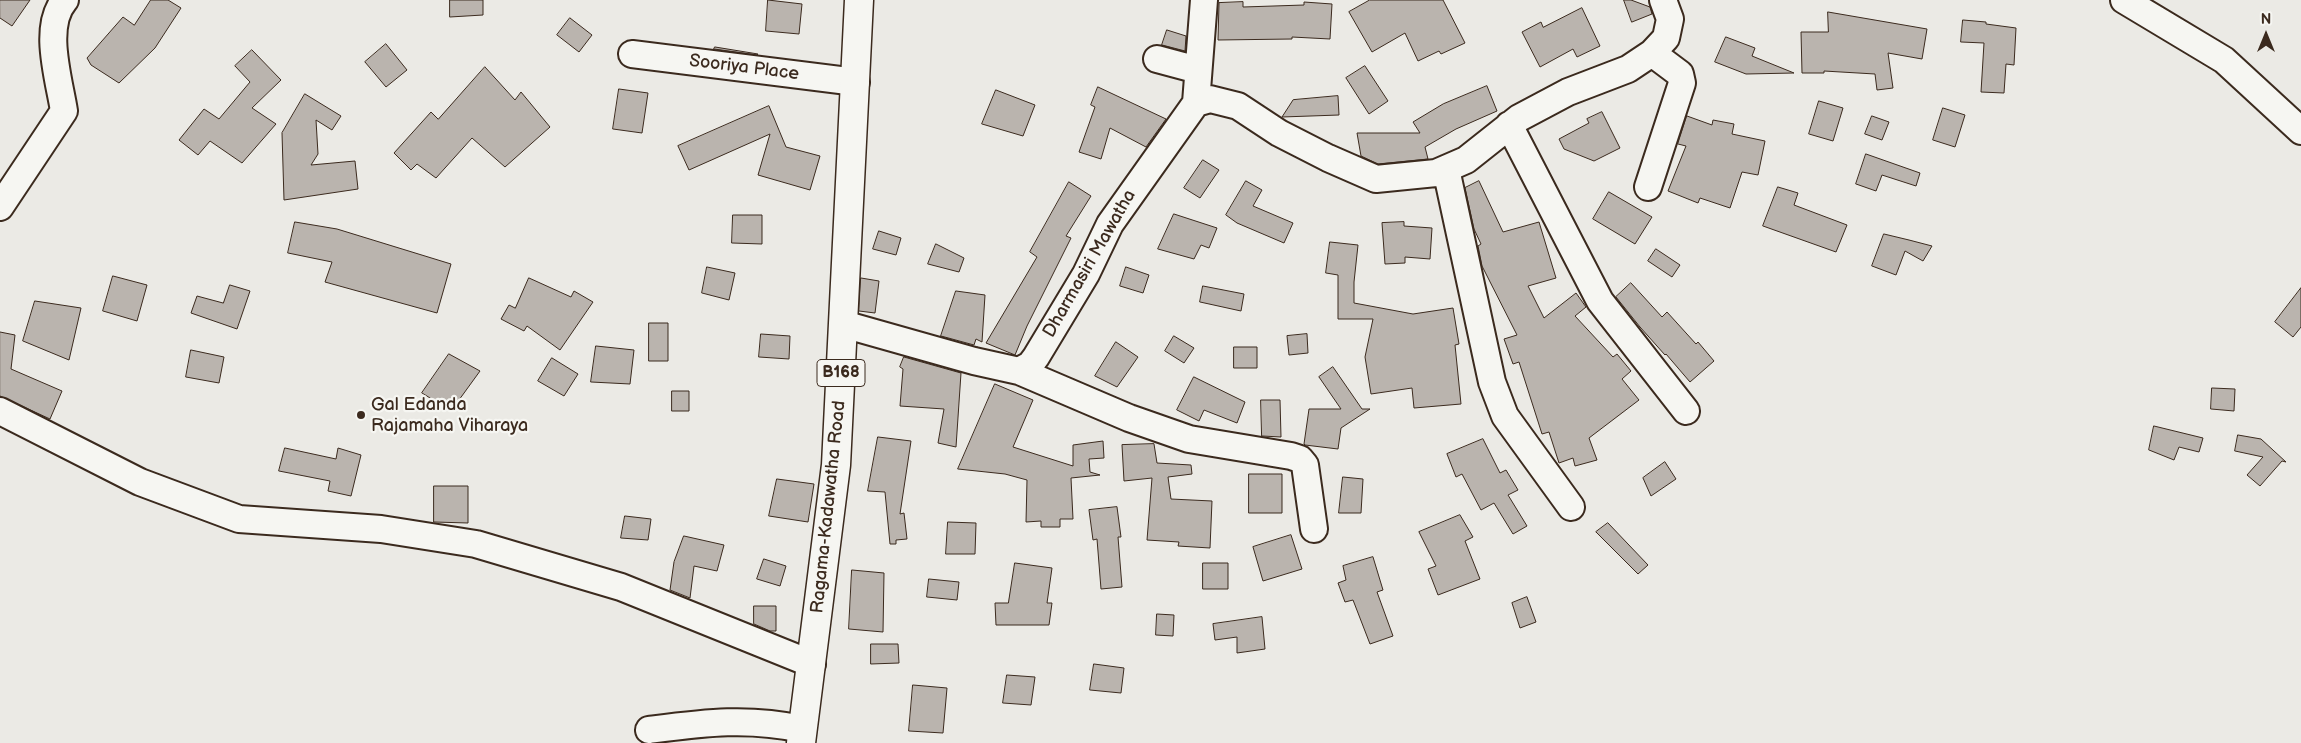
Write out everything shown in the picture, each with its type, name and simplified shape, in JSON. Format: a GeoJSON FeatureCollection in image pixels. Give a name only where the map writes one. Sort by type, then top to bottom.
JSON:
{"type":"FeatureCollection","features":[{"type":"Feature","properties":{"kind":"main road","name":"Ragama-Kadawatha Road"},"geometry":{"type":"LineString","coordinates":[[801,736],[812,664],[836,465],[859,0]]}},
{"type":"Feature","properties":{"kind":"street"},"geometry":{"type":"LineString","coordinates":[[0,207],[64,111],[52,40],[60,6],[65,0]]}},
{"type":"Feature","properties":{"kind":"street"},"geometry":{"type":"LineString","coordinates":[[1204,0],[1196,103],[1210,99],[1238,106],[1279,132],[1328,158],[1376,179],[1436,173],[1446,169],[1466,160],[1509,125],[1568,92],[1628,69],[1652,52],[1666,38],[1670,19],[1663,0]]}},
{"type":"Feature","properties":{"kind":"street"},"geometry":{"type":"LineString","coordinates":[[2124,0],[2224,60],[2301,131]]}},
{"type":"Feature","properties":{"kind":"street"},"geometry":{"type":"LineString","coordinates":[[1648,186],[1682,83],[1680,74],[1652,52]]}},
{"type":"Feature","properties":{"kind":"street","name":"Sooriya Place"},"geometry":{"type":"LineString","coordinates":[[632,54],[856,82]]}},
{"type":"Feature","properties":{"kind":"street"},"geometry":{"type":"LineString","coordinates":[[1157,59],[1198,70]]}},
{"type":"Feature","properties":{"kind":"street","name":"Dharmasiri Mawatha"},"geometry":{"type":"LineString","coordinates":[[1019,371],[1030,365],[1036,357],[1086,274],[1110,224],[1196,103]]}},
{"type":"Feature","properties":{"kind":"street"},"geometry":{"type":"LineString","coordinates":[[1509,125],[1600,301],[1686,411]]}},
{"type":"Feature","properties":{"kind":"street"},"geometry":{"type":"LineString","coordinates":[[1446,169],[1492,382],[1505,416],[1571,507]]}},
{"type":"Feature","properties":{"kind":"street"},"geometry":{"type":"LineString","coordinates":[[844,324],[1019,371],[1129,418],[1189,439],[1300,459],[1306,465],[1314,529]]}},
{"type":"Feature","properties":{"kind":"street"},"geometry":{"type":"LineString","coordinates":[[0,411],[140,482],[239,520],[382,529],[476,544],[621,587],[812,664]]}},
{"type":"Feature","properties":{"kind":"street"},"geometry":{"type":"LineString","coordinates":[[649,730],[740,721],[775,723],[801,736]]}},
{"type":"Feature","properties":{"kind":"building"},"geometry":{"type":"Polygon","coordinates":[[[0,0],[30,0],[12,26],[0,18],[0,0]]]}},
{"type":"Feature","properties":{"kind":"building"},"geometry":{"type":"Polygon","coordinates":[[[151,0],[168,0],[181,8],[155,48],[119,83],[91,65],[87,58],[123,17],[134,25],[151,0]]]}},
{"type":"Feature","properties":{"kind":"building"},"geometry":{"type":"Polygon","coordinates":[[[450,0],[483,0],[483,15],[450,17],[450,0]]]}},
{"type":"Feature","properties":{"kind":"building"},"geometry":{"type":"Polygon","coordinates":[[[768,0],[802,4],[799,34],[766,31],[768,0]]]}},
{"type":"Feature","properties":{"kind":"building"},"geometry":{"type":"Polygon","coordinates":[[[1370,0],[1443,0],[1465,43],[1441,54],[1439,51],[1418,61],[1405,33],[1372,52],[1349,12],[1370,0]]]}},
{"type":"Feature","properties":{"kind":"building"},"geometry":{"type":"Polygon","coordinates":[[[1624,0],[1631,0],[1650,7],[1652,14],[1632,22],[1624,0]]]}},
{"type":"Feature","properties":{"kind":"building"},"geometry":{"type":"Polygon","coordinates":[[[1243,2],[1243,7],[1304,5],[1304,2],[1332,4],[1330,39],[1292,37],[1292,39],[1218,40],[1219,3],[1243,2]]]}},
{"type":"Feature","properties":{"kind":"building"},"geometry":{"type":"Polygon","coordinates":[[[1582,8],[1600,46],[1577,57],[1573,49],[1540,67],[1522,32],[1541,22],[1543,27],[1582,8]]]}},
{"type":"Feature","properties":{"kind":"building"},"geometry":{"type":"Polygon","coordinates":[[[1828,12],[1927,29],[1922,59],[1888,53],[1893,88],[1877,90],[1875,74],[1824,71],[1824,73],[1802,73],[1801,32],[1828,32],[1828,12]]]}},
{"type":"Feature","properties":{"kind":"building"},"geometry":{"type":"Polygon","coordinates":[[[570,18],[592,35],[579,52],[557,35],[570,18]]]}},
{"type":"Feature","properties":{"kind":"building"},"geometry":{"type":"Polygon","coordinates":[[[1963,20],[2016,28],[2014,65],[2006,64],[2004,93],[1981,92],[1984,43],[1961,42],[1963,20]]]}},
{"type":"Feature","properties":{"kind":"building"},"geometry":{"type":"Polygon","coordinates":[[[1167,30],[1186,36],[1185,51],[1162,45],[1167,30]]]}},
{"type":"Feature","properties":{"kind":"building"},"geometry":{"type":"Polygon","coordinates":[[[1726,37],[1755,48],[1752,56],[1794,73],[1746,74],[1715,62],[1726,37]]]}},
{"type":"Feature","properties":{"kind":"building"},"geometry":{"type":"Polygon","coordinates":[[[386,44],[407,70],[386,87],[365,62],[386,44]]]}},
{"type":"Feature","properties":{"kind":"building"},"geometry":{"type":"Polygon","coordinates":[[[715,47],[758,54],[714,49],[715,47]]]}},
{"type":"Feature","properties":{"kind":"building"},"geometry":{"type":"Polygon","coordinates":[[[252,50],[281,80],[252,108],[276,124],[242,163],[210,141],[198,155],[179,140],[204,109],[219,119],[250,82],[235,66],[252,50]]]}},
{"type":"Feature","properties":{"kind":"building"},"geometry":{"type":"Polygon","coordinates":[[[1365,66],[1388,101],[1369,114],[1346,78],[1365,66]]]}},
{"type":"Feature","properties":{"kind":"building"},"geometry":{"type":"Polygon","coordinates":[[[485,67],[515,100],[521,92],[550,127],[505,167],[472,138],[436,178],[417,164],[411,170],[394,153],[431,112],[438,119],[485,67]]]}},
{"type":"Feature","properties":{"kind":"building"},"geometry":{"type":"Polygon","coordinates":[[[1487,86],[1497,111],[1456,129],[1425,147],[1428,159],[1378,164],[1361,156],[1357,133],[1420,133],[1413,122],[1443,104],[1487,86]]]}},
{"type":"Feature","properties":{"kind":"building"},"geometry":{"type":"Polygon","coordinates":[[[1098,87],[1166,119],[1146,147],[1110,128],[1101,159],[1079,152],[1095,107],[1091,105],[1098,87]]]}},
{"type":"Feature","properties":{"kind":"building"},"geometry":{"type":"Polygon","coordinates":[[[619,89],[648,93],[642,133],[613,129],[619,89]]]}},
{"type":"Feature","properties":{"kind":"building"},"geometry":{"type":"Polygon","coordinates":[[[996,90],[1035,105],[1023,136],[982,124],[996,90]]]}},
{"type":"Feature","properties":{"kind":"building"},"geometry":{"type":"Polygon","coordinates":[[[305,94],[341,116],[332,130],[316,120],[318,154],[311,165],[355,161],[358,189],[284,200],[282,133],[305,94]]]}},
{"type":"Feature","properties":{"kind":"building"},"geometry":{"type":"Polygon","coordinates":[[[1338,96],[1339,115],[1282,117],[1293,100],[1338,96]]]}},
{"type":"Feature","properties":{"kind":"building"},"geometry":{"type":"Polygon","coordinates":[[[1819,101],[1843,108],[1833,141],[1809,134],[1819,101]]]}},
{"type":"Feature","properties":{"kind":"building"},"geometry":{"type":"Polygon","coordinates":[[[769,106],[786,147],[820,156],[810,190],[758,175],[770,134],[689,170],[678,146],[769,106]]]}},
{"type":"Feature","properties":{"kind":"building"},"geometry":{"type":"Polygon","coordinates":[[[1943,108],[1965,115],[1955,147],[1933,140],[1943,108]]]}},
{"type":"Feature","properties":{"kind":"building"},"geometry":{"type":"Polygon","coordinates":[[[1602,112],[1620,148],[1594,161],[1564,149],[1559,139],[1589,123],[1587,119],[1602,112]]]}},
{"type":"Feature","properties":{"kind":"building"},"geometry":{"type":"Polygon","coordinates":[[[1687,116],[1712,125],[1713,120],[1734,124],[1732,134],[1765,141],[1758,175],[1742,172],[1730,208],[1700,198],[1698,203],[1668,191],[1686,146],[1678,144],[1687,116]]]}},
{"type":"Feature","properties":{"kind":"building"},"geometry":{"type":"Polygon","coordinates":[[[1872,116],[1889,122],[1882,140],[1865,134],[1872,116]]]}},
{"type":"Feature","properties":{"kind":"building"},"geometry":{"type":"Polygon","coordinates":[[[1866,154],[1920,173],[1916,186],[1882,175],[1876,191],[1856,184],[1866,154]]]}},
{"type":"Feature","properties":{"kind":"building"},"geometry":{"type":"Polygon","coordinates":[[[1203,160],[1219,170],[1200,198],[1184,188],[1203,160]]]}},
{"type":"Feature","properties":{"kind":"building"},"geometry":{"type":"Polygon","coordinates":[[[1246,181],[1262,190],[1253,206],[1293,223],[1284,243],[1237,223],[1226,215],[1246,181]]]}},
{"type":"Feature","properties":{"kind":"building"},"geometry":{"type":"Polygon","coordinates":[[[1479,181],[1503,232],[1539,222],[1556,278],[1528,286],[1544,318],[1576,293],[1586,307],[1575,316],[1613,357],[1617,354],[1631,371],[1622,379],[1639,400],[1589,438],[1597,460],[1575,466],[1573,458],[1559,463],[1549,432],[1542,434],[1519,362],[1513,364],[1504,339],[1517,335],[1482,266],[1478,246],[1481,244],[1474,229],[1465,188],[1479,181]]]}},
{"type":"Feature","properties":{"kind":"building"},"geometry":{"type":"Polygon","coordinates":[[[1069,182],[1091,196],[1066,236],[1071,238],[1027,326],[1015,355],[986,343],[1037,257],[1030,252],[1069,182]]]}},
{"type":"Feature","properties":{"kind":"building"},"geometry":{"type":"Polygon","coordinates":[[[1778,187],[1798,193],[1794,205],[1847,225],[1836,252],[1763,226],[1778,187]]]}},
{"type":"Feature","properties":{"kind":"building"},"geometry":{"type":"Polygon","coordinates":[[[1609,192],[1652,217],[1635,244],[1593,219],[1609,192]]]}},
{"type":"Feature","properties":{"kind":"building"},"geometry":{"type":"Polygon","coordinates":[[[1174,214],[1217,228],[1209,248],[1201,245],[1194,259],[1158,249],[1174,214]]]}},
{"type":"Feature","properties":{"kind":"building"},"geometry":{"type":"Polygon","coordinates":[[[733,215],[762,215],[762,244],[732,243],[733,215]]]}},
{"type":"Feature","properties":{"kind":"building"},"geometry":{"type":"Polygon","coordinates":[[[295,222],[337,229],[451,264],[437,313],[325,282],[332,262],[288,253],[295,222]]]}},
{"type":"Feature","properties":{"kind":"building"},"geometry":{"type":"Polygon","coordinates":[[[1404,222],[1404,226],[1432,228],[1430,259],[1405,257],[1405,263],[1385,264],[1382,223],[1404,222]]]}},
{"type":"Feature","properties":{"kind":"building"},"geometry":{"type":"Polygon","coordinates":[[[879,231],[901,238],[896,255],[873,249],[879,231]]]}},
{"type":"Feature","properties":{"kind":"building"},"geometry":{"type":"Polygon","coordinates":[[[1884,234],[1932,246],[1923,261],[1905,251],[1896,275],[1872,266],[1884,234]]]}},
{"type":"Feature","properties":{"kind":"building"},"geometry":{"type":"Polygon","coordinates":[[[1330,242],[1358,245],[1354,303],[1413,314],[1453,308],[1459,344],[1455,345],[1461,404],[1414,408],[1412,388],[1371,394],[1365,357],[1373,319],[1338,319],[1338,275],[1326,273],[1330,242]]]}},
{"type":"Feature","properties":{"kind":"building"},"geometry":{"type":"Polygon","coordinates":[[[936,244],[964,258],[959,272],[928,264],[936,244]]]}},
{"type":"Feature","properties":{"kind":"building"},"geometry":{"type":"Polygon","coordinates":[[[1656,249],[1680,265],[1672,277],[1648,261],[1656,249]]]}},
{"type":"Feature","properties":{"kind":"building"},"geometry":{"type":"Polygon","coordinates":[[[707,267],[735,273],[729,300],[702,293],[707,267]]]}},
{"type":"Feature","properties":{"kind":"building"},"geometry":{"type":"Polygon","coordinates":[[[1126,267],[1149,275],[1143,293],[1120,286],[1126,267]]]}},
{"type":"Feature","properties":{"kind":"building"},"geometry":{"type":"Polygon","coordinates":[[[113,276],[147,285],[137,321],[103,311],[113,276]]]}},
{"type":"Feature","properties":{"kind":"building"},"geometry":{"type":"Polygon","coordinates":[[[529,278],[571,297],[574,291],[593,302],[560,350],[527,326],[524,331],[501,319],[509,305],[515,308],[529,278]]]}},
{"type":"Feature","properties":{"kind":"building"},"geometry":{"type":"Polygon","coordinates":[[[861,278],[879,281],[875,313],[859,311],[861,278]]]}},
{"type":"Feature","properties":{"kind":"building"},"geometry":{"type":"Polygon","coordinates":[[[1631,283],[1662,317],[1667,312],[1696,344],[1698,342],[1714,361],[1690,382],[1640,327],[1616,297],[1631,283]]]}},
{"type":"Feature","properties":{"kind":"building"},"geometry":{"type":"Polygon","coordinates":[[[230,285],[250,291],[237,329],[191,313],[197,296],[223,303],[230,285]]]}},
{"type":"Feature","properties":{"kind":"building"},"geometry":{"type":"Polygon","coordinates":[[[1203,286],[1244,294],[1241,311],[1200,302],[1203,286]]]}},
{"type":"Feature","properties":{"kind":"building"},"geometry":{"type":"Polygon","coordinates":[[[2301,288],[2301,327],[2293,337],[2275,322],[2301,288]]]}},
{"type":"Feature","properties":{"kind":"building"},"geometry":{"type":"Polygon","coordinates":[[[956,291],[985,295],[982,342],[976,339],[974,345],[941,336],[956,291]]]}},
{"type":"Feature","properties":{"kind":"building"},"geometry":{"type":"Polygon","coordinates":[[[35,301],[81,308],[69,360],[23,341],[35,301]]]}},
{"type":"Feature","properties":{"kind":"building"},"geometry":{"type":"Polygon","coordinates":[[[649,323],[668,323],[668,361],[649,361],[649,323]]]}},
{"type":"Feature","properties":{"kind":"building"},"geometry":{"type":"Polygon","coordinates":[[[0,332],[15,335],[11,369],[62,391],[50,419],[0,396],[0,332]]]}},
{"type":"Feature","properties":{"kind":"building"},"geometry":{"type":"Polygon","coordinates":[[[761,334],[790,336],[789,359],[759,357],[761,334]]]}},
{"type":"Feature","properties":{"kind":"building"},"geometry":{"type":"Polygon","coordinates":[[[1307,334],[1308,353],[1289,355],[1287,336],[1307,334]]]}},
{"type":"Feature","properties":{"kind":"building"},"geometry":{"type":"Polygon","coordinates":[[[1174,336],[1194,348],[1184,363],[1165,351],[1174,336]]]}},
{"type":"Feature","properties":{"kind":"building"},"geometry":{"type":"Polygon","coordinates":[[[1116,342],[1138,357],[1117,387],[1095,376],[1116,342]]]}},
{"type":"Feature","properties":{"kind":"building"},"geometry":{"type":"Polygon","coordinates":[[[596,346],[634,350],[630,384],[591,382],[596,346]]]}},
{"type":"Feature","properties":{"kind":"building"},"geometry":{"type":"Polygon","coordinates":[[[1234,347],[1257,347],[1257,368],[1234,368],[1234,347]]]}},
{"type":"Feature","properties":{"kind":"building"},"geometry":{"type":"Polygon","coordinates":[[[191,350],[224,357],[219,383],[186,377],[191,350]]]}},
{"type":"Feature","properties":{"kind":"building"},"geometry":{"type":"Polygon","coordinates":[[[449,354],[480,371],[451,411],[422,393],[449,354]]]}},
{"type":"Feature","properties":{"kind":"building"},"geometry":{"type":"Polygon","coordinates":[[[904,357],[961,373],[956,447],[938,443],[944,409],[900,406],[903,369],[900,367],[904,357]]]}},
{"type":"Feature","properties":{"kind":"building"},"geometry":{"type":"Polygon","coordinates":[[[552,358],[578,374],[564,396],[538,381],[552,358]]]}},
{"type":"Feature","properties":{"kind":"building"},"geometry":{"type":"Polygon","coordinates":[[[1333,367],[1362,409],[1370,409],[1341,428],[1338,449],[1305,445],[1309,409],[1341,409],[1319,377],[1333,367]]]}},
{"type":"Feature","properties":{"kind":"building"},"geometry":{"type":"Polygon","coordinates":[[[1194,377],[1245,402],[1237,423],[1204,410],[1199,421],[1177,410],[1194,377]]]}},
{"type":"Feature","properties":{"kind":"building"},"geometry":{"type":"Polygon","coordinates":[[[995,384],[1033,400],[1013,447],[1073,466],[1073,445],[1103,441],[1104,458],[1089,459],[1090,472],[1100,475],[1071,478],[1073,519],[1060,519],[1060,527],[1041,527],[1041,521],[1026,522],[1027,480],[1005,474],[958,469],[995,384]]]}},
{"type":"Feature","properties":{"kind":"building"},"geometry":{"type":"Polygon","coordinates":[[[2212,388],[2235,389],[2234,411],[2211,409],[2212,388]]]}},
{"type":"Feature","properties":{"kind":"building"},"geometry":{"type":"Polygon","coordinates":[[[672,391],[689,391],[689,411],[672,411],[672,391]]]}},
{"type":"Feature","properties":{"kind":"building"},"geometry":{"type":"Polygon","coordinates":[[[1261,400],[1280,400],[1281,437],[1262,436],[1261,400]]]}},
{"type":"Feature","properties":{"kind":"building"},"geometry":{"type":"Polygon","coordinates":[[[2154,426],[2203,438],[2199,452],[2179,447],[2174,460],[2149,450],[2154,426]]]}},
{"type":"Feature","properties":{"kind":"building"},"geometry":{"type":"Polygon","coordinates":[[[2238,435],[2261,439],[2286,462],[2282,461],[2260,486],[2247,475],[2263,457],[2235,451],[2238,435]]]}},
{"type":"Feature","properties":{"kind":"building"},"geometry":{"type":"Polygon","coordinates":[[[878,437],[911,441],[900,514],[904,513],[907,539],[896,540],[896,544],[890,544],[885,492],[868,491],[878,437]]]}},
{"type":"Feature","properties":{"kind":"building"},"geometry":{"type":"Polygon","coordinates":[[[1483,439],[1500,473],[1506,470],[1518,490],[1508,495],[1527,526],[1513,534],[1494,503],[1481,510],[1462,474],[1456,477],[1447,454],[1483,439]]]}},
{"type":"Feature","properties":{"kind":"building"},"geometry":{"type":"Polygon","coordinates":[[[1154,444],[1157,463],[1191,465],[1192,474],[1168,477],[1171,499],[1212,501],[1210,548],[1178,546],[1179,542],[1147,540],[1152,478],[1124,481],[1122,445],[1154,444]]]}},
{"type":"Feature","properties":{"kind":"building"},"geometry":{"type":"Polygon","coordinates":[[[285,448],[336,459],[338,448],[361,455],[351,496],[328,491],[330,481],[279,471],[285,448]]]}},
{"type":"Feature","properties":{"kind":"building"},"geometry":{"type":"Polygon","coordinates":[[[1665,462],[1676,479],[1651,496],[1643,478],[1665,462]]]}},
{"type":"Feature","properties":{"kind":"building"},"geometry":{"type":"Polygon","coordinates":[[[1249,474],[1282,474],[1282,513],[1249,513],[1249,474]]]}},
{"type":"Feature","properties":{"kind":"building"},"geometry":{"type":"Polygon","coordinates":[[[1343,477],[1363,479],[1361,513],[1339,513],[1343,477]]]}},
{"type":"Feature","properties":{"kind":"building"},"geometry":{"type":"Polygon","coordinates":[[[777,479],[814,484],[808,522],[769,516],[777,479]]]}},
{"type":"Feature","properties":{"kind":"building"},"geometry":{"type":"Polygon","coordinates":[[[434,486],[468,486],[468,523],[434,522],[434,486]]]}},
{"type":"Feature","properties":{"kind":"building"},"geometry":{"type":"Polygon","coordinates":[[[1117,507],[1121,537],[1118,537],[1122,587],[1101,589],[1097,539],[1093,540],[1089,510],[1117,507]]]}},
{"type":"Feature","properties":{"kind":"building"},"geometry":{"type":"Polygon","coordinates":[[[1460,515],[1473,537],[1465,541],[1480,579],[1438,595],[1428,569],[1436,566],[1419,532],[1460,515]]]}},
{"type":"Feature","properties":{"kind":"building"},"geometry":{"type":"Polygon","coordinates":[[[625,516],[651,519],[648,540],[621,538],[625,516]]]}},
{"type":"Feature","properties":{"kind":"building"},"geometry":{"type":"Polygon","coordinates":[[[948,522],[976,523],[975,554],[946,554],[948,522]]]}},
{"type":"Feature","properties":{"kind":"building"},"geometry":{"type":"Polygon","coordinates":[[[1608,523],[1648,565],[1638,574],[1596,532],[1608,523]]]}},
{"type":"Feature","properties":{"kind":"building"},"geometry":{"type":"Polygon","coordinates":[[[1291,535],[1302,569],[1263,581],[1253,547],[1291,535]]]}},
{"type":"Feature","properties":{"kind":"building"},"geometry":{"type":"Polygon","coordinates":[[[684,536],[724,545],[717,571],[694,566],[690,598],[670,590],[674,562],[684,536]]]}},
{"type":"Feature","properties":{"kind":"building"},"geometry":{"type":"Polygon","coordinates":[[[1373,557],[1383,590],[1377,592],[1393,636],[1370,644],[1353,600],[1345,602],[1338,583],[1346,580],[1343,566],[1373,557]]]}},
{"type":"Feature","properties":{"kind":"building"},"geometry":{"type":"Polygon","coordinates":[[[764,559],[786,566],[780,586],[757,579],[764,559]]]}},
{"type":"Feature","properties":{"kind":"building"},"geometry":{"type":"Polygon","coordinates":[[[1015,563],[1052,568],[1047,603],[1052,603],[1049,625],[996,625],[995,603],[1008,603],[1015,563]]]}},
{"type":"Feature","properties":{"kind":"building"},"geometry":{"type":"Polygon","coordinates":[[[1203,563],[1228,563],[1228,589],[1203,589],[1203,563]]]}},
{"type":"Feature","properties":{"kind":"building"},"geometry":{"type":"Polygon","coordinates":[[[852,570],[884,573],[883,632],[849,629],[852,570]]]}},
{"type":"Feature","properties":{"kind":"building"},"geometry":{"type":"Polygon","coordinates":[[[929,579],[959,582],[957,600],[927,597],[929,579]]]}},
{"type":"Feature","properties":{"kind":"building"},"geometry":{"type":"Polygon","coordinates":[[[1527,597],[1536,622],[1520,628],[1512,603],[1527,597]]]}},
{"type":"Feature","properties":{"kind":"building"},"geometry":{"type":"Polygon","coordinates":[[[754,606],[776,606],[776,631],[770,631],[754,624],[754,606]]]}},
{"type":"Feature","properties":{"kind":"building"},"geometry":{"type":"Polygon","coordinates":[[[1157,614],[1174,615],[1173,636],[1156,635],[1157,614]]]}},
{"type":"Feature","properties":{"kind":"building"},"geometry":{"type":"Polygon","coordinates":[[[1262,617],[1265,649],[1237,653],[1237,637],[1215,640],[1213,624],[1262,617]]]}},
{"type":"Feature","properties":{"kind":"building"},"geometry":{"type":"Polygon","coordinates":[[[871,644],[898,644],[899,663],[871,664],[871,644]]]}},
{"type":"Feature","properties":{"kind":"building"},"geometry":{"type":"Polygon","coordinates":[[[1094,664],[1124,668],[1121,693],[1090,690],[1094,664]]]}},
{"type":"Feature","properties":{"kind":"building"},"geometry":{"type":"Polygon","coordinates":[[[1007,675],[1035,677],[1031,705],[1003,703],[1007,675]]]}},
{"type":"Feature","properties":{"kind":"building"},"geometry":{"type":"Polygon","coordinates":[[[913,685],[947,688],[943,733],[909,731],[913,685]]]}},
{"type":"Feature","properties":{"kind":"place","name":"Gal Edanda Rajamaha Viharaya"},"geometry":{"type":"Point","coordinates":[361,415]}}]}
